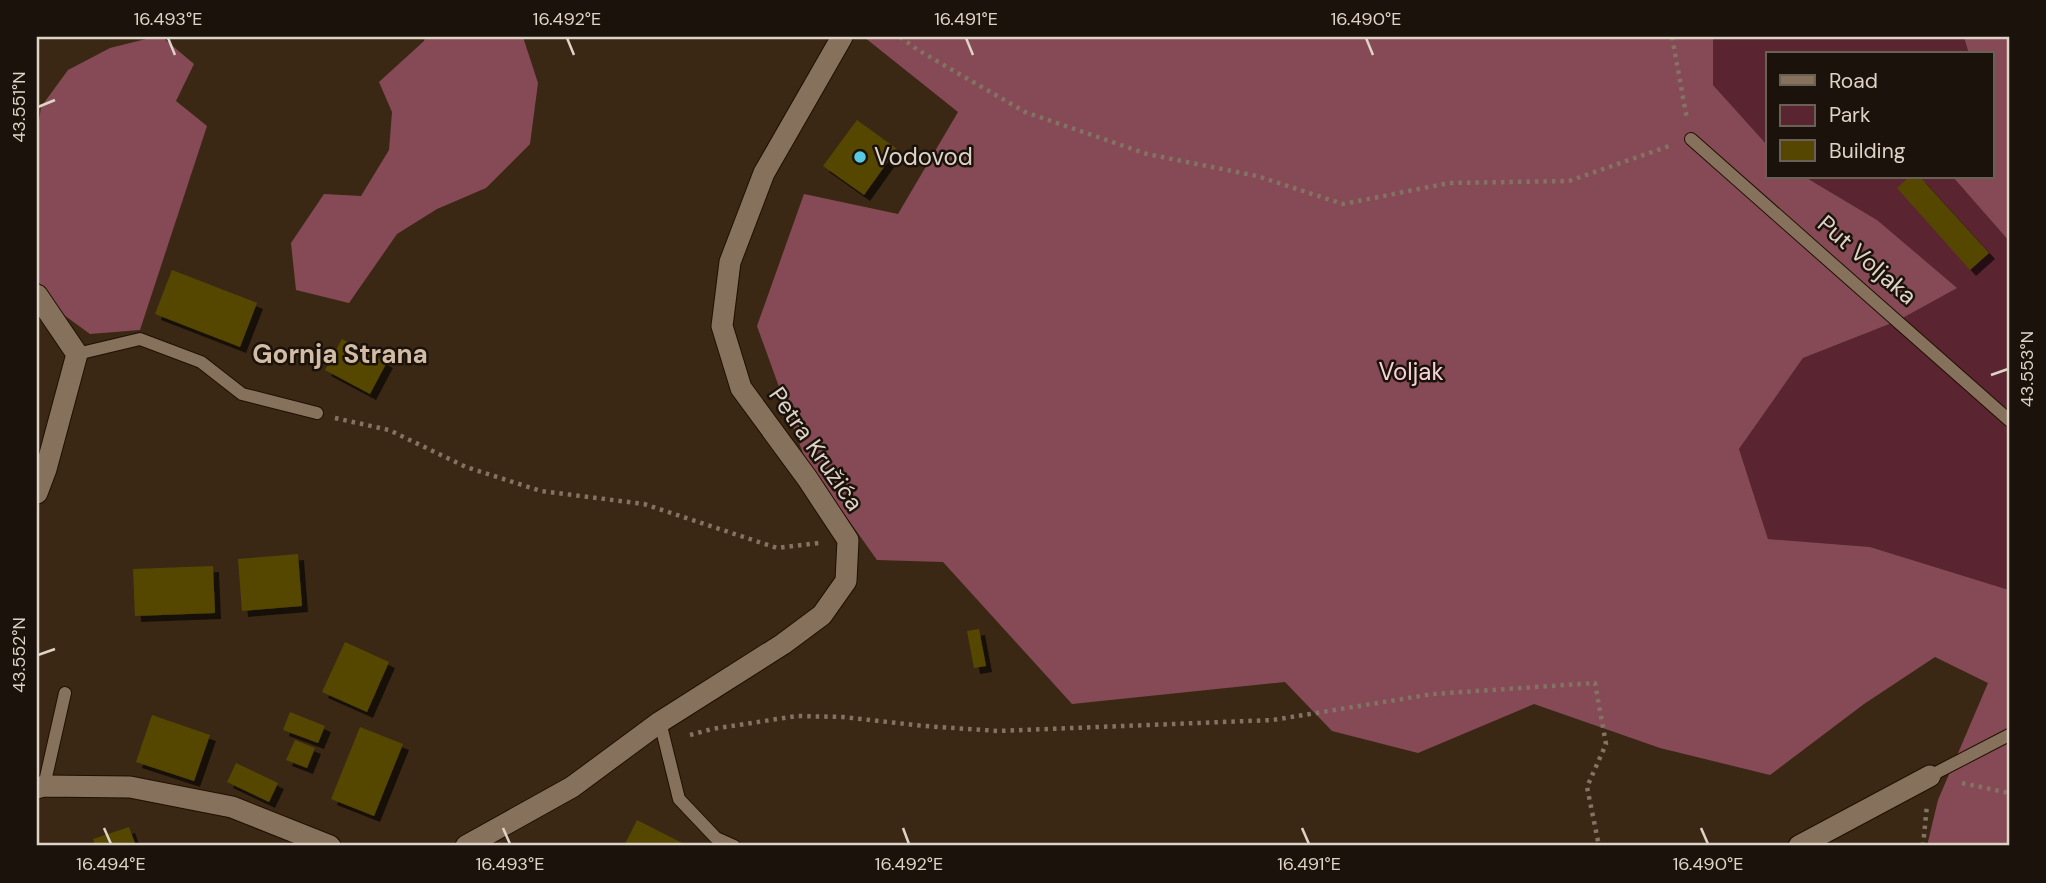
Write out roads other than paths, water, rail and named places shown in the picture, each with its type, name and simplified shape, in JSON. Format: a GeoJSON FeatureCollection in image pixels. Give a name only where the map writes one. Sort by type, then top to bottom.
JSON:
{"type":"FeatureCollection","features":[{"type":"Feature","properties":{"kind":"street","name":"Petra Kružića"},"geometry":{"type":"LineString","coordinates":[[466,846],[663,732],[822,615],[846,582],[848,540],[807,478],[741,388],[722,326],[730,262],[764,173],[842,37]]}},
{"type":"Feature","properties":{"kind":"street"},"geometry":{"type":"LineString","coordinates":[[37,295],[77,354],[37,493]]}},
{"type":"Feature","properties":{"kind":"street"},"geometry":{"type":"LineString","coordinates":[[1799,846],[1930,776]]}},
{"type":"Feature","properties":{"kind":"street"},"geometry":{"type":"LineString","coordinates":[[40,787],[130,787],[232,807],[330,846]]}},
{"type":"Feature","properties":{"kind":"lane","name":"Put Voljaka"},"geometry":{"type":"LineString","coordinates":[[1691,139],[2009,420]]}},
{"type":"Feature","properties":{"kind":"lane"},"geometry":{"type":"LineString","coordinates":[[77,354],[140,339],[201,362],[242,394],[317,413]]}},
{"type":"Feature","properties":{"kind":"lane"},"geometry":{"type":"LineString","coordinates":[[40,787],[65,693]]}},
{"type":"Feature","properties":{"kind":"lane"},"geometry":{"type":"LineString","coordinates":[[663,732],[679,799],[716,838],[734,846]]}},
{"type":"Feature","properties":{"kind":"lane"},"geometry":{"type":"LineString","coordinates":[[1930,776],[2009,735]]}},
{"type":"Feature","properties":{"kind":"place","name":"Vodovod"},"geometry":{"type":"Point","coordinates":[860,157]}},
{"type":"Feature","properties":{"kind":"district","name":"Gornja Strana"},"geometry":{"type":"Point","coordinates":[340,354]}},
{"type":"Feature","properties":{"kind":"park label","name":"Voljak"},"geometry":{"type":"Point","coordinates":[1411,372]}}]}
